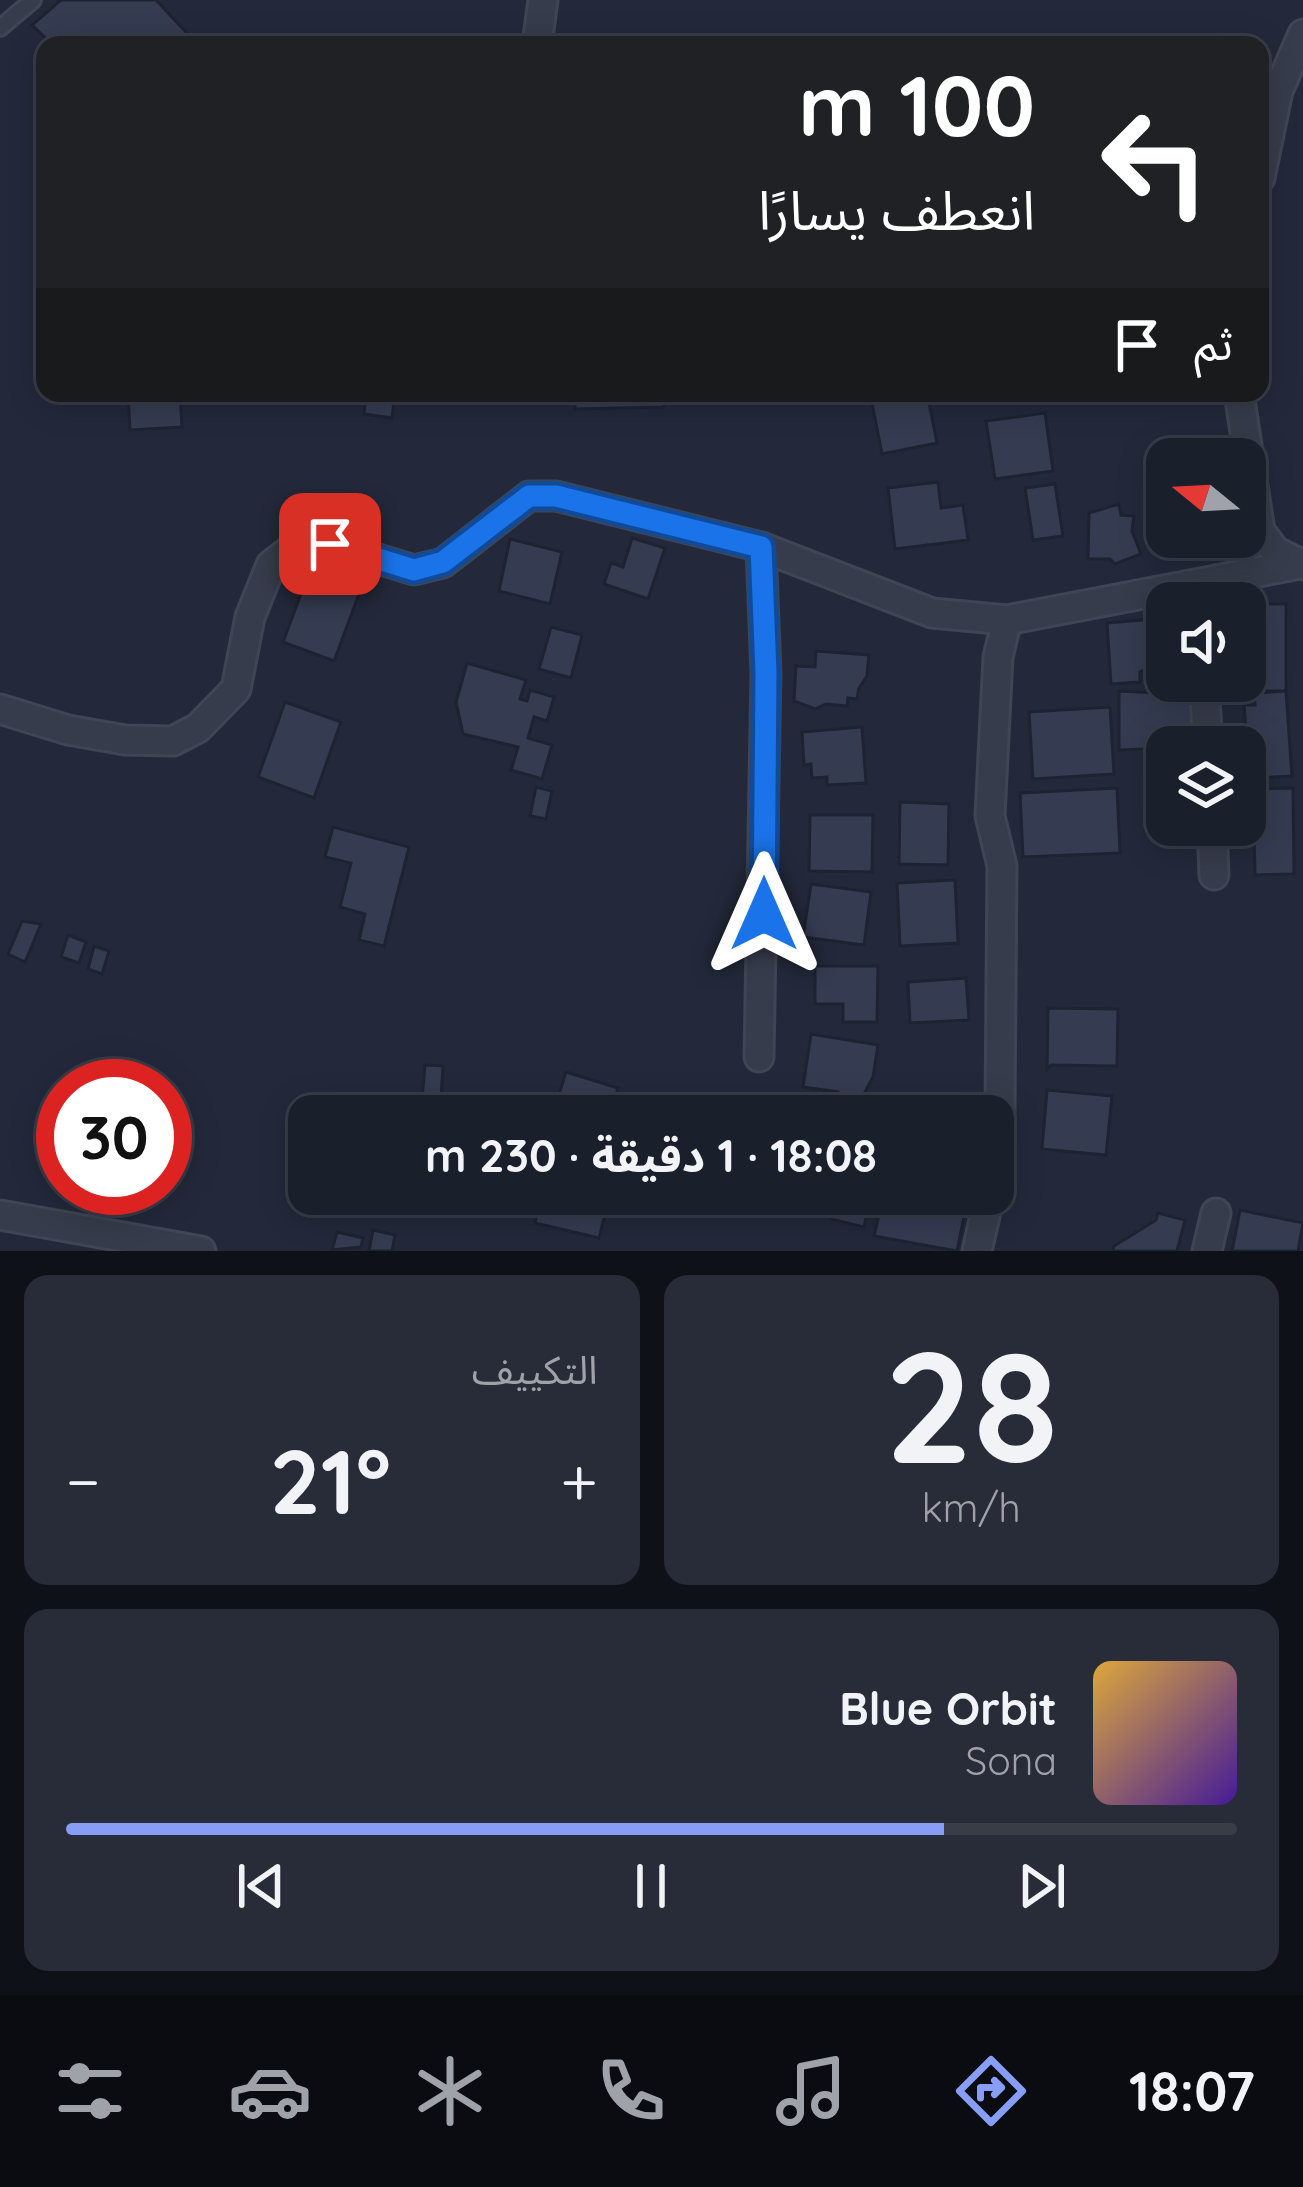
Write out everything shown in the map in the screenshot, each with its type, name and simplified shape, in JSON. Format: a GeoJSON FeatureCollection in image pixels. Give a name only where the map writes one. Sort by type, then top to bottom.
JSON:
{"type":"FeatureCollection","features":[{"type":"Feature","properties":{"kind":"street"},"geometry":{"type":"LineString","coordinates":[[538,36],[543,0]]}},
{"type":"Feature","properties":{"kind":"street"},"geometry":{"type":"LineString","coordinates":[[1269,134],[1278,91],[1303,34]]}},
{"type":"Feature","properties":{"kind":"street"},"geometry":{"type":"LineString","coordinates":[[1240,402],[1260,531],[1275,551],[1301,564]]}},
{"type":"Feature","properties":{"kind":"street"},"geometry":{"type":"LineString","coordinates":[[0,709],[106,737],[173,741],[198,728],[236,688],[250,617],[271,565],[296,546],[330,544],[414,570],[443,562],[529,496],[556,496],[761,547],[932,614],[1007,620],[1146,601]]}},
{"type":"Feature","properties":{"kind":"street"},"geometry":{"type":"LineString","coordinates":[[759,1057],[766,673],[761,547]]}},
{"type":"Feature","properties":{"kind":"street"},"geometry":{"type":"LineString","coordinates":[[1238,582],[1301,564]]}},
{"type":"Feature","properties":{"kind":"street"},"geometry":{"type":"LineString","coordinates":[[1000,1095],[1002,866],[990,816],[998,657],[1007,620]]}},
{"type":"Feature","properties":{"kind":"street"},"geometry":{"type":"LineString","coordinates":[[1213,846],[1214,875]]}},
{"type":"Feature","properties":{"kind":"street"},"geometry":{"type":"LineString","coordinates":[[1207,1251],[1216,1213]]}},
{"type":"Feature","properties":{"kind":"street"},"geometry":{"type":"LineString","coordinates":[[0,1215],[201,1251]]}},
{"type":"Feature","properties":{"kind":"street"},"geometry":{"type":"LineString","coordinates":[[976,1251],[985,1215]]}},
{"type":"Feature","properties":{"kind":"lane"},"geometry":{"type":"LineString","coordinates":[[0,28],[33,0]]}},
{"type":"Feature","properties":{"kind":"building"},"geometry":{"type":"Polygon","coordinates":[[[61,0],[156,0],[190,36],[44,36],[32,25],[61,0]]]}},
{"type":"Feature","properties":{"kind":"building"},"geometry":{"type":"Polygon","coordinates":[[[128,402],[181,402],[182,427],[130,430],[128,402]]]}},
{"type":"Feature","properties":{"kind":"building"},"geometry":{"type":"Polygon","coordinates":[[[365,402],[394,402],[392,418],[364,414],[365,402]]]}},
{"type":"Feature","properties":{"kind":"building"},"geometry":{"type":"Polygon","coordinates":[[[575,402],[664,402],[664,407],[575,409],[575,402]]]}},
{"type":"Feature","properties":{"kind":"building"},"geometry":{"type":"Polygon","coordinates":[[[872,402],[929,402],[937,443],[882,454],[872,402]]]}},
{"type":"Feature","properties":{"kind":"building"},"geometry":{"type":"Polygon","coordinates":[[[1045,413],[1053,471],[995,479],[986,421],[1045,413]]]}},
{"type":"Feature","properties":{"kind":"building"},"geometry":{"type":"Polygon","coordinates":[[[938,482],[941,508],[963,505],[968,540],[895,549],[888,488],[938,482]]]}},
{"type":"Feature","properties":{"kind":"building"},"geometry":{"type":"Polygon","coordinates":[[[1055,484],[1063,536],[1033,540],[1025,488],[1055,484]]]}},
{"type":"Feature","properties":{"kind":"building"},"geometry":{"type":"Polygon","coordinates":[[[1119,504],[1121,515],[1134,516],[1132,531],[1141,554],[1115,564],[1110,559],[1088,559],[1089,513],[1119,504]]]}},
{"type":"Feature","properties":{"kind":"building"},"geometry":{"type":"Polygon","coordinates":[[[632,538],[665,548],[648,599],[604,584],[611,563],[623,567],[632,538]]]}},
{"type":"Feature","properties":{"kind":"building"},"geometry":{"type":"Polygon","coordinates":[[[510,539],[562,552],[550,604],[499,591],[510,539]]]}},
{"type":"Feature","properties":{"kind":"building"},"geometry":{"type":"Polygon","coordinates":[[[308,575],[359,594],[334,661],[283,642],[308,575]]]}},
{"type":"Feature","properties":{"kind":"building"},"geometry":{"type":"Polygon","coordinates":[[[1266,604],[1286,604],[1286,691],[1266,691],[1266,604]]]}},
{"type":"Feature","properties":{"kind":"building"},"geometry":{"type":"Polygon","coordinates":[[[1146,620],[1146,669],[1140,672],[1140,682],[1111,684],[1107,623],[1146,620]]]}},
{"type":"Feature","properties":{"kind":"building"},"geometry":{"type":"Polygon","coordinates":[[[551,627],[582,635],[571,678],[539,669],[551,627]]]}},
{"type":"Feature","properties":{"kind":"building"},"geometry":{"type":"Polygon","coordinates":[[[816,651],[869,655],[867,676],[857,699],[848,698],[847,706],[826,704],[815,709],[794,701],[796,666],[815,667],[816,651]]]}},
{"type":"Feature","properties":{"kind":"building"},"geometry":{"type":"Polygon","coordinates":[[[467,663],[526,680],[520,699],[527,701],[530,690],[554,697],[547,721],[534,717],[528,738],[552,745],[542,779],[511,770],[518,747],[463,734],[456,702],[467,663]]]}},
{"type":"Feature","properties":{"kind":"building"},"geometry":{"type":"Polygon","coordinates":[[[1119,691],[1146,692],[1146,702],[1196,702],[1195,726],[1146,726],[1146,749],[1119,750],[1119,691]]]}},
{"type":"Feature","properties":{"kind":"building"},"geometry":{"type":"Polygon","coordinates":[[[1286,691],[1292,776],[1266,778],[1266,726],[1246,726],[1244,705],[1266,702],[1266,692],[1286,691]]]}},
{"type":"Feature","properties":{"kind":"building"},"geometry":{"type":"Polygon","coordinates":[[[285,702],[341,722],[314,798],[258,777],[285,702]]]}},
{"type":"Feature","properties":{"kind":"building"},"geometry":{"type":"Polygon","coordinates":[[[1110,707],[1114,774],[1033,779],[1029,712],[1110,707]]]}},
{"type":"Feature","properties":{"kind":"building"},"geometry":{"type":"Polygon","coordinates":[[[862,727],[866,783],[827,785],[827,777],[812,778],[811,764],[804,765],[802,732],[862,727]]]}},
{"type":"Feature","properties":{"kind":"building"},"geometry":{"type":"Polygon","coordinates":[[[536,787],[552,791],[546,819],[530,816],[536,787]]]}},
{"type":"Feature","properties":{"kind":"building"},"geometry":{"type":"Polygon","coordinates":[[[1117,788],[1120,853],[1023,857],[1020,793],[1117,788]]]}},
{"type":"Feature","properties":{"kind":"building"},"geometry":{"type":"Polygon","coordinates":[[[1293,788],[1294,874],[1255,875],[1254,846],[1266,846],[1266,789],[1293,788]]]}},
{"type":"Feature","properties":{"kind":"building"},"geometry":{"type":"Polygon","coordinates":[[[900,802],[949,804],[948,865],[899,864],[900,802]]]}},
{"type":"Feature","properties":{"kind":"building"},"geometry":{"type":"Polygon","coordinates":[[[810,815],[873,815],[872,872],[809,871],[810,815]]]}},
{"type":"Feature","properties":{"kind":"building"},"geometry":{"type":"Polygon","coordinates":[[[333,827],[409,847],[384,946],[359,940],[365,914],[340,907],[351,863],[325,857],[333,827]]]}},
{"type":"Feature","properties":{"kind":"building"},"geometry":{"type":"Polygon","coordinates":[[[955,880],[958,943],[900,946],[897,883],[955,880]]]}},
{"type":"Feature","properties":{"kind":"building"},"geometry":{"type":"Polygon","coordinates":[[[811,884],[871,892],[864,945],[803,937],[811,884]]]}},
{"type":"Feature","properties":{"kind":"building"},"geometry":{"type":"Polygon","coordinates":[[[22,921],[41,924],[25,962],[8,954],[22,921]]]}},
{"type":"Feature","properties":{"kind":"building"},"geometry":{"type":"Polygon","coordinates":[[[68,935],[86,942],[79,963],[61,957],[68,935]]]}},
{"type":"Feature","properties":{"kind":"building"},"geometry":{"type":"Polygon","coordinates":[[[94,946],[109,951],[102,974],[88,969],[94,946]]]}},
{"type":"Feature","properties":{"kind":"building"},"geometry":{"type":"Polygon","coordinates":[[[815,966],[878,966],[877,1022],[843,1022],[843,1004],[815,1004],[815,966]]]}},
{"type":"Feature","properties":{"kind":"building"},"geometry":{"type":"Polygon","coordinates":[[[966,978],[969,1020],[910,1023],[908,982],[966,978]]]}},
{"type":"Feature","properties":{"kind":"building"},"geometry":{"type":"Polygon","coordinates":[[[1048,1008],[1118,1009],[1117,1066],[1051,1065],[1047,1069],[1048,1008]]]}},
{"type":"Feature","properties":{"kind":"building"},"geometry":{"type":"Polygon","coordinates":[[[811,1034],[878,1045],[873,1077],[863,1095],[803,1087],[811,1034]]]}},
{"type":"Feature","properties":{"kind":"building"},"geometry":{"type":"Polygon","coordinates":[[[425,1065],[443,1066],[441,1095],[422,1095],[425,1065]]]}},
{"type":"Feature","properties":{"kind":"building"},"geometry":{"type":"Polygon","coordinates":[[[566,1072],[618,1088],[616,1095],[559,1095],[566,1072]]]}},
{"type":"Feature","properties":{"kind":"building"},"geometry":{"type":"Polygon","coordinates":[[[1047,1090],[1112,1096],[1106,1155],[1042,1149],[1047,1090]]]}},
{"type":"Feature","properties":{"kind":"building"},"geometry":{"type":"Polygon","coordinates":[[[1240,1210],[1303,1223],[1298,1251],[1232,1251],[1240,1210]]]}},
{"type":"Feature","properties":{"kind":"building"},"geometry":{"type":"Polygon","coordinates":[[[1158,1213],[1185,1220],[1177,1251],[1113,1251],[1156,1220],[1158,1213]]]}},
{"type":"Feature","properties":{"kind":"building"},"geometry":{"type":"Polygon","coordinates":[[[537,1215],[605,1215],[599,1238],[535,1223],[537,1215]]]}},
{"type":"Feature","properties":{"kind":"building"},"geometry":{"type":"Polygon","coordinates":[[[832,1215],[867,1215],[864,1227],[831,1219],[832,1215]]]}},
{"type":"Feature","properties":{"kind":"building"},"geometry":{"type":"Polygon","coordinates":[[[879,1215],[964,1215],[957,1251],[874,1236],[879,1215]]]}},
{"type":"Feature","properties":{"kind":"building"},"geometry":{"type":"Polygon","coordinates":[[[373,1230],[395,1235],[392,1251],[369,1251],[373,1230]]]}},
{"type":"Feature","properties":{"kind":"building"},"geometry":{"type":"Polygon","coordinates":[[[337,1232],[363,1238],[361,1247],[332,1250],[337,1232]]]}},
{"type":"Feature","properties":{"kind":"route"},"geometry":{"type":"LineString","coordinates":[[330,544],[414,570],[443,562],[529,496],[556,496],[761,547],[766,673],[764,914]]}}]}
